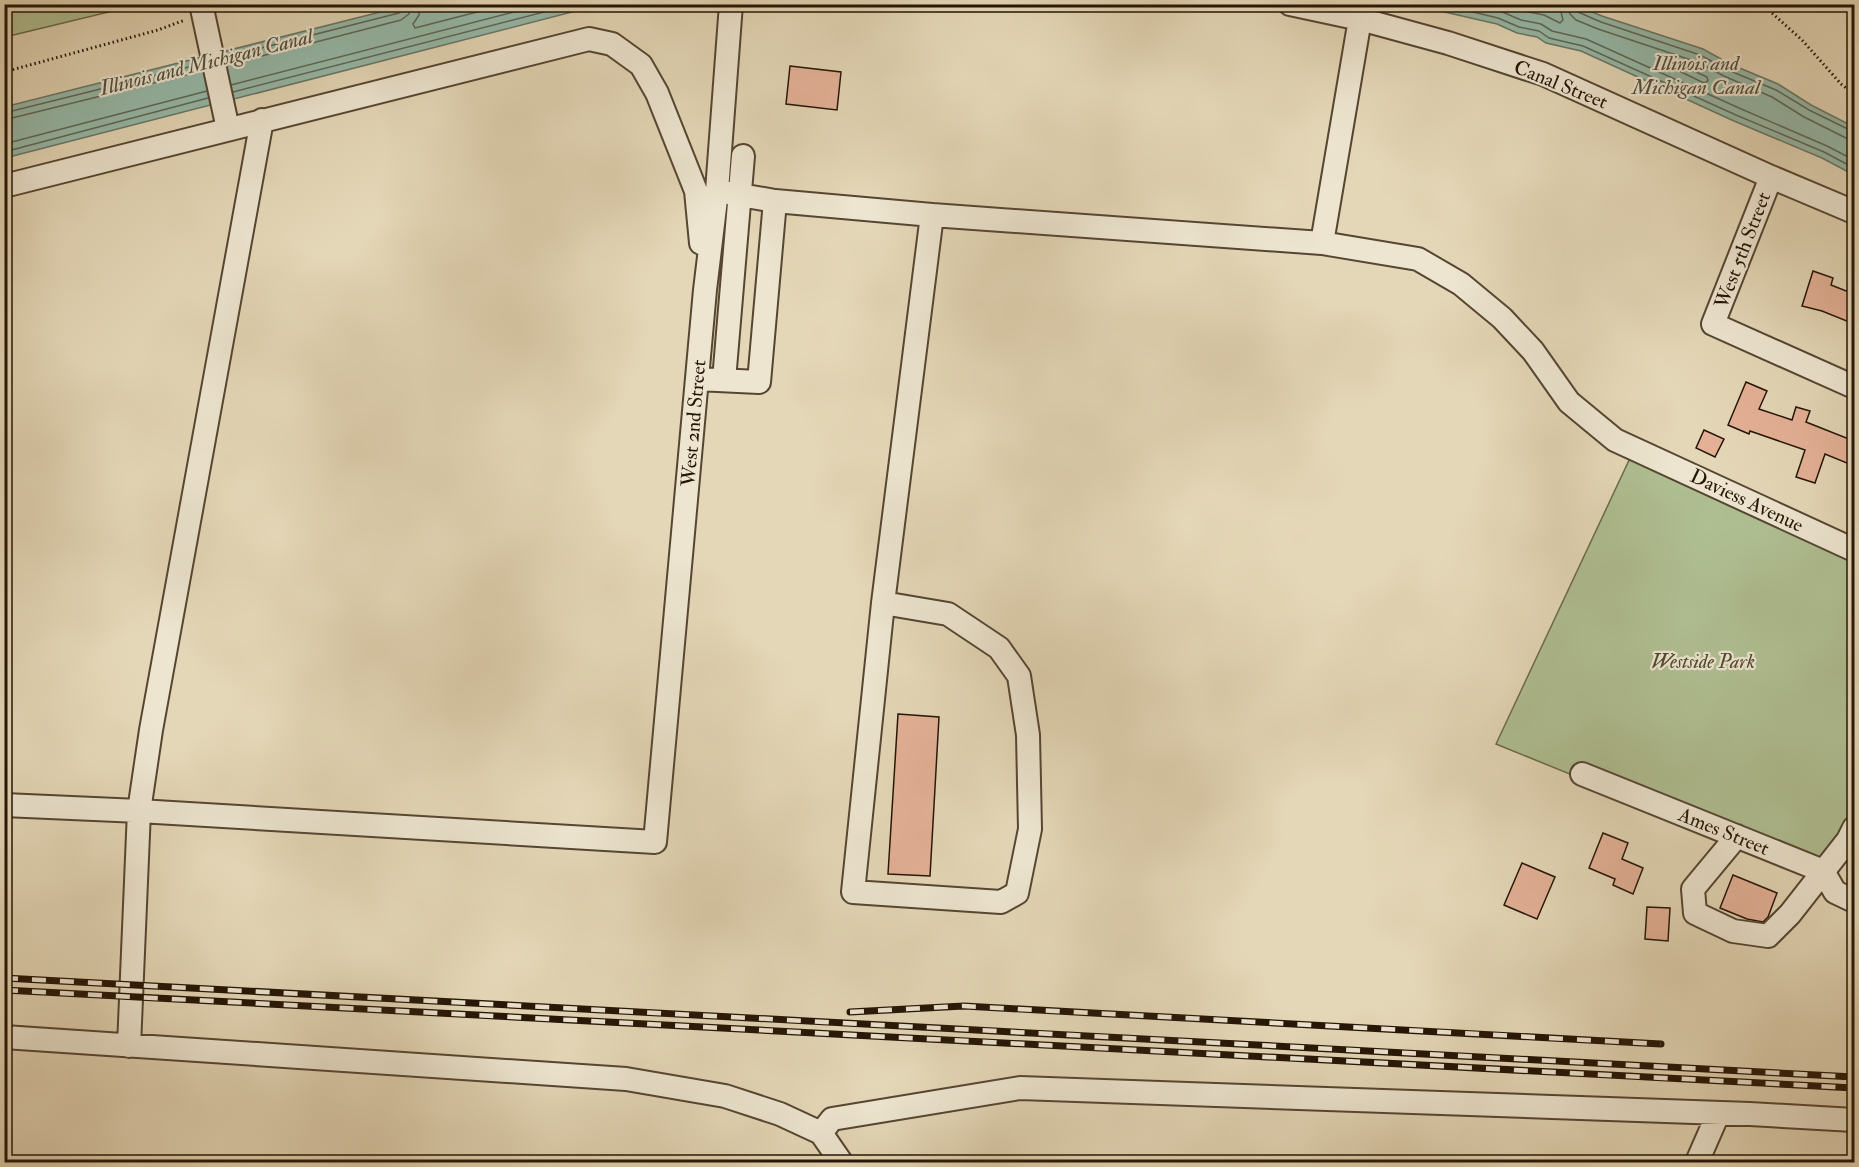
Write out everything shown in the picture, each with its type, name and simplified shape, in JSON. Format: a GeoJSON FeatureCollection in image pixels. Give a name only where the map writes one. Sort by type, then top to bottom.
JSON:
{"type":"FeatureCollection","features":[{"type":"Feature","properties":{"kind":"street","name":"West 2nd Street"},"geometry":{"type":"LineString","coordinates":[[140,811],[655,842],[705,290],[717,191],[731,4]]}},
{"type":"Feature","properties":{"kind":"street","name":"Canal Street"},"geometry":{"type":"LineString","coordinates":[[1290,4],[1360,19],[1448,43],[1543,74],[1854,212]]}},
{"type":"Feature","properties":{"kind":"street"},"geometry":{"type":"LineString","coordinates":[[202,9],[228,129]]}},
{"type":"Feature","properties":{"kind":"street"},"geometry":{"type":"LineString","coordinates":[[1322,243],[1360,19]]}},
{"type":"Feature","properties":{"kind":"street"},"geometry":{"type":"LineString","coordinates":[[4,186],[588,39],[612,44],[641,65],[657,93],[696,191],[705,290]]}},
{"type":"Feature","properties":{"kind":"street"},"geometry":{"type":"LineString","coordinates":[[129,1046],[140,811],[151,730],[262,120]]}},
{"type":"Feature","properties":{"kind":"street"},"geometry":{"type":"LineString","coordinates":[[724,380],[743,156]]}},
{"type":"Feature","properties":{"kind":"street","name":"West 5th Street"},"geometry":{"type":"LineString","coordinates":[[1771,177],[1713,324],[1854,387]]}},
{"type":"Feature","properties":{"kind":"street","name":"Daviess Avenue"},"geometry":{"type":"LineString","coordinates":[[717,191],[775,201],[932,215],[1322,243],[1418,259],[1461,284],[1502,318],[1533,351],[1569,402],[1615,440],[1854,550]]}},
{"type":"Feature","properties":{"kind":"street"},"geometry":{"type":"LineString","coordinates":[[697,379],[759,382],[775,201]]}},
{"type":"Feature","properties":{"kind":"street"},"geometry":{"type":"LineString","coordinates":[[883,603],[948,614],[999,648],[1019,676],[1028,735],[1030,829],[1017,893],[1001,902],[853,892],[883,603],[932,215]]}},
{"type":"Feature","properties":{"kind":"street","name":"Ames Street"},"geometry":{"type":"LineString","coordinates":[[1582,774],[1823,871]]}},
{"type":"Feature","properties":{"kind":"street"},"geometry":{"type":"LineString","coordinates":[[4,805],[140,811]]}},
{"type":"Feature","properties":{"kind":"street"},"geometry":{"type":"LineString","coordinates":[[1737,836],[1693,889],[1695,914],[1733,932],[1768,936],[1790,914],[1848,840],[1854,828]]}},
{"type":"Feature","properties":{"kind":"street"},"geometry":{"type":"LineString","coordinates":[[1823,871],[1835,892],[1854,901]]}},
{"type":"Feature","properties":{"kind":"street"},"geometry":{"type":"LineString","coordinates":[[4,1037],[626,1079],[725,1096],[780,1114],[821,1133],[841,1162]]}},
{"type":"Feature","properties":{"kind":"street"},"geometry":{"type":"LineString","coordinates":[[821,1133],[832,1119],[1020,1088],[1750,1114],[1854,1120]]}},
{"type":"Feature","properties":{"kind":"street"},"geometry":{"type":"LineString","coordinates":[[1697,1162],[1718,1114]]}},
{"type":"Feature","properties":{"kind":"path"},"geometry":{"type":"LineString","coordinates":[[4,72],[158,30],[202,9],[248,4]]}},
{"type":"Feature","properties":{"kind":"path"},"geometry":{"type":"LineString","coordinates":[[1762,4],[1802,40],[1828,72],[1854,93]]}},
{"type":"Feature","properties":{"kind":"green space"},"geometry":{"type":"Polygon","coordinates":[[[5,4],[138,4],[138,5],[5,37],[5,4]]]}},
{"type":"Feature","properties":{"kind":"green space","name":"Westside Park"},"geometry":{"type":"Polygon","coordinates":[[[1631,456],[1854,560],[1854,838],[1833,881],[1496,744],[1631,456]]]}},
{"type":"Feature","properties":{"kind":"water","name":"Illinois and Michigan Canal"},"geometry":{"type":"Polygon","coordinates":[[[408,5],[599,5],[5,158],[4,107],[408,5]]]}},
{"type":"Feature","properties":{"kind":"water","name":"Illinois and Michigan Canal"},"geometry":{"type":"Polygon","coordinates":[[[1414,5],[1575,5],[1703,49],[1730,64],[1778,84],[1811,105],[1854,127],[1854,175],[1822,158],[1734,121],[1581,51],[1546,43],[1537,37],[1517,33],[1497,24],[1414,5]]]}},
{"type":"Feature","properties":{"kind":"building"},"geometry":{"type":"Polygon","coordinates":[[[790,66],[841,72],[837,110],[786,104],[790,66]]]}},
{"type":"Feature","properties":{"kind":"building"},"geometry":{"type":"Polygon","coordinates":[[[1813,271],[1833,278],[1831,285],[1854,294],[1854,324],[1822,311],[1802,306],[1813,271]]]}},
{"type":"Feature","properties":{"kind":"building"},"geometry":{"type":"Polygon","coordinates":[[[1746,382],[1767,391],[1759,409],[1792,420],[1796,407],[1810,411],[1806,422],[1854,441],[1854,466],[1825,454],[1815,483],[1796,477],[1805,450],[1750,431],[1749,434],[1728,425],[1746,382]]]}},
{"type":"Feature","properties":{"kind":"building"},"geometry":{"type":"Polygon","coordinates":[[[1704,430],[1724,439],[1715,457],[1696,448],[1704,430]]]}},
{"type":"Feature","properties":{"kind":"building"},"geometry":{"type":"Polygon","coordinates":[[[898,714],[939,717],[930,876],[888,874],[898,714]]]}},
{"type":"Feature","properties":{"kind":"building"},"geometry":{"type":"Polygon","coordinates":[[[1603,833],[1628,843],[1622,859],[1643,868],[1633,894],[1613,885],[1615,879],[1589,868],[1603,833]]]}},
{"type":"Feature","properties":{"kind":"building"},"geometry":{"type":"Polygon","coordinates":[[[1522,863],[1555,877],[1537,919],[1504,905],[1522,863]]]}},
{"type":"Feature","properties":{"kind":"building"},"geometry":{"type":"Polygon","coordinates":[[[1733,875],[1777,893],[1768,917],[1763,922],[1747,919],[1720,908],[1733,875]]]}},
{"type":"Feature","properties":{"kind":"building"},"geometry":{"type":"Polygon","coordinates":[[[1647,907],[1670,908],[1668,941],[1645,939],[1647,907]]]}},
{"type":"Feature","properties":{"kind":"railway"},"geometry":{"type":"LineString","coordinates":[[4,978],[1854,1077]]}},
{"type":"Feature","properties":{"kind":"railway"},"geometry":{"type":"LineString","coordinates":[[4,990],[1854,1088]]}},
{"type":"Feature","properties":{"kind":"railway"},"geometry":{"type":"LineString","coordinates":[[850,1012],[964,1006],[1661,1044]]}}]}
